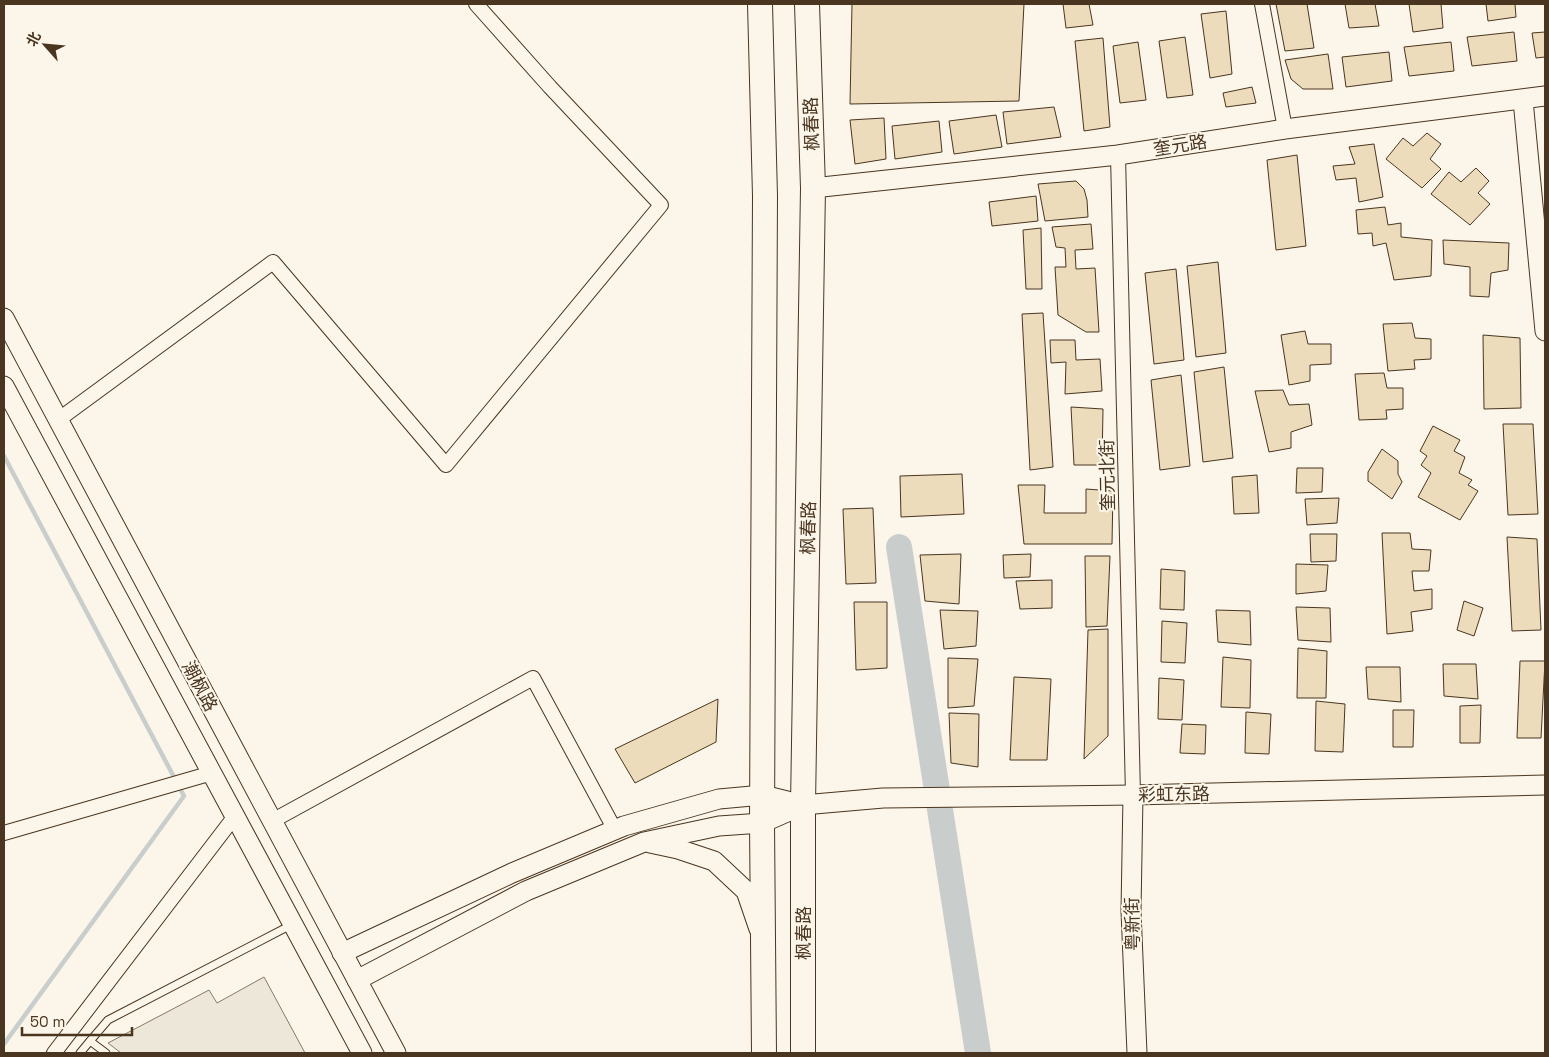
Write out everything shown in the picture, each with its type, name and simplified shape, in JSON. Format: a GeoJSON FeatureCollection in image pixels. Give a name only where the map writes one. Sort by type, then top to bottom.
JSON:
{"type":"FeatureCollection","features":[{"type":"Feature","properties":{"kind":"highway"},"geometry":{"type":"LineString","coordinates":[[760,4],[765,196],[762,822],[764,1053]]}},
{"type":"Feature","properties":{"kind":"highway","name":"枫春路"},"geometry":{"type":"LineString","coordinates":[[803,1053],[803,805],[813,188],[807,4]]}},
{"type":"Feature","properties":{"kind":"main road","name":"奎元路"},"geometry":{"type":"LineString","coordinates":[[813,188],[1118,155],[1285,129],[1545,96]]}},
{"type":"Feature","properties":{"kind":"main road"},"geometry":{"type":"LineString","coordinates":[[1523,100],[1545,322]]}},
{"type":"Feature","properties":{"kind":"main road","name":"潮枫路"},"geometry":{"type":"LineString","coordinates":[[4,318],[396,1053]]}},
{"type":"Feature","properties":{"kind":"main road","name":"潮枫路"},"geometry":{"type":"LineString","coordinates":[[4,386],[362,1053]]}},
{"type":"Feature","properties":{"kind":"main road","name":"彩虹东路"},"geometry":{"type":"LineString","coordinates":[[803,805],[883,798],[1133,795],[1545,785]]}},
{"type":"Feature","properties":{"kind":"main road"},"geometry":{"type":"LineString","coordinates":[[342,953],[512,873],[615,830],[719,799],[763,795],[803,805]]}},
{"type":"Feature","properties":{"kind":"main road","name":"粤新街"},"geometry":{"type":"LineString","coordinates":[[1133,795],[1131,911],[1137,1053]]}},
{"type":"Feature","properties":{"kind":"main road"},"geometry":{"type":"LineString","coordinates":[[357,980],[526,891],[644,842],[718,826],[762,822],[803,805]]}},
{"type":"Feature","properties":{"kind":"main road"},"geometry":{"type":"LineString","coordinates":[[644,842],[678,849],[714,861],[746,891],[763,939]]}},
{"type":"Feature","properties":{"kind":"street"},"geometry":{"type":"LineString","coordinates":[[58,420],[273,262],[446,465],[661,205],[550,87],[476,4]]}},
{"type":"Feature","properties":{"kind":"street"},"geometry":{"type":"LineString","coordinates":[[1262,4],[1285,129]]}},
{"type":"Feature","properties":{"kind":"street","name":"奎元北街"},"geometry":{"type":"LineString","coordinates":[[1118,155],[1133,795]]}},
{"type":"Feature","properties":{"kind":"street"},"geometry":{"type":"LineString","coordinates":[[272,821],[533,678],[615,830]]}},
{"type":"Feature","properties":{"kind":"street"},"geometry":{"type":"LineString","coordinates":[[4,832],[212,773]]}},
{"type":"Feature","properties":{"kind":"street"},"geometry":{"type":"LineString","coordinates":[[54,1053],[235,816]]}},
{"type":"Feature","properties":{"kind":"lane"},"geometry":{"type":"LineString","coordinates":[[80,1053],[108,1020],[293,924]]}},
{"type":"Feature","properties":{"kind":"lane"},"geometry":{"type":"LineString","coordinates":[[90,1041],[106,1053]]}},
{"type":"Feature","properties":{"kind":"shaded area"},"geometry":{"type":"Polygon","coordinates":[[[264,977],[305,1053],[121,1053],[108,1043],[209,990],[217,1003],[264,977]]]}},
{"type":"Feature","properties":{"kind":"building"},"geometry":{"type":"Polygon","coordinates":[[[852,4],[1024,4],[1019,101],[850,104],[852,4]]]}},
{"type":"Feature","properties":{"kind":"building"},"geometry":{"type":"Polygon","coordinates":[[[1063,4],[1089,4],[1093,25],[1066,28],[1063,4]]]}},
{"type":"Feature","properties":{"kind":"building"},"geometry":{"type":"Polygon","coordinates":[[[1276,4],[1307,4],[1314,48],[1285,51],[1276,4]]]}},
{"type":"Feature","properties":{"kind":"building"},"geometry":{"type":"Polygon","coordinates":[[[1345,4],[1375,4],[1379,26],[1349,28],[1345,4]]]}},
{"type":"Feature","properties":{"kind":"building"},"geometry":{"type":"Polygon","coordinates":[[[1409,4],[1441,4],[1443,28],[1413,32],[1409,4]]]}},
{"type":"Feature","properties":{"kind":"building"},"geometry":{"type":"Polygon","coordinates":[[[1486,4],[1515,4],[1516,17],[1488,21],[1486,4]]]}},
{"type":"Feature","properties":{"kind":"building"},"geometry":{"type":"Polygon","coordinates":[[[1226,11],[1232,74],[1210,78],[1201,14],[1226,11]]]}},
{"type":"Feature","properties":{"kind":"building"},"geometry":{"type":"Polygon","coordinates":[[[1514,32],[1517,61],[1472,66],[1467,37],[1514,32]]]}},
{"type":"Feature","properties":{"kind":"building"},"geometry":{"type":"Polygon","coordinates":[[[1545,32],[1545,57],[1536,58],[1532,33],[1545,32]]]}},
{"type":"Feature","properties":{"kind":"building"},"geometry":{"type":"Polygon","coordinates":[[[1185,37],[1193,95],[1167,98],[1159,41],[1185,37]]]}},
{"type":"Feature","properties":{"kind":"building"},"geometry":{"type":"Polygon","coordinates":[[[1103,38],[1110,127],[1084,131],[1075,41],[1103,38]]]}},
{"type":"Feature","properties":{"kind":"building"},"geometry":{"type":"Polygon","coordinates":[[[1138,42],[1146,100],[1120,103],[1113,46],[1138,42]]]}},
{"type":"Feature","properties":{"kind":"building"},"geometry":{"type":"Polygon","coordinates":[[[1451,42],[1454,71],[1409,76],[1404,47],[1451,42]]]}},
{"type":"Feature","properties":{"kind":"building"},"geometry":{"type":"Polygon","coordinates":[[[1389,52],[1392,81],[1346,87],[1342,57],[1389,52]]]}},
{"type":"Feature","properties":{"kind":"building"},"geometry":{"type":"Polygon","coordinates":[[[1328,54],[1333,89],[1303,89],[1291,79],[1285,60],[1328,54]]]}},
{"type":"Feature","properties":{"kind":"building"},"geometry":{"type":"Polygon","coordinates":[[[1252,87],[1256,103],[1226,107],[1223,93],[1252,87]]]}},
{"type":"Feature","properties":{"kind":"building"},"geometry":{"type":"Polygon","coordinates":[[[1054,107],[1061,137],[1007,144],[1003,112],[1054,107]]]}},
{"type":"Feature","properties":{"kind":"building"},"geometry":{"type":"Polygon","coordinates":[[[996,115],[1002,147],[954,154],[949,121],[996,115]]]}},
{"type":"Feature","properties":{"kind":"building"},"geometry":{"type":"Polygon","coordinates":[[[884,118],[886,159],[855,164],[850,120],[884,118]]]}},
{"type":"Feature","properties":{"kind":"building"},"geometry":{"type":"Polygon","coordinates":[[[939,121],[942,152],[895,159],[892,126],[939,121]]]}},
{"type":"Feature","properties":{"kind":"building"},"geometry":{"type":"Polygon","coordinates":[[[1427,133],[1441,144],[1430,159],[1441,169],[1422,188],[1386,159],[1403,138],[1413,146],[1427,133]]]}},
{"type":"Feature","properties":{"kind":"building"},"geometry":{"type":"Polygon","coordinates":[[[1374,144],[1383,197],[1359,202],[1356,178],[1336,180],[1333,166],[1355,164],[1349,147],[1374,144]]]}},
{"type":"Feature","properties":{"kind":"building"},"geometry":{"type":"Polygon","coordinates":[[[1297,155],[1306,246],[1276,250],[1267,160],[1297,155]]]}},
{"type":"Feature","properties":{"kind":"building"},"geometry":{"type":"Polygon","coordinates":[[[1476,168],[1489,181],[1478,193],[1490,204],[1470,225],[1431,194],[1449,172],[1461,182],[1476,168]]]}},
{"type":"Feature","properties":{"kind":"building"},"geometry":{"type":"Polygon","coordinates":[[[1076,181],[1084,189],[1088,217],[1045,221],[1038,184],[1076,181]]]}},
{"type":"Feature","properties":{"kind":"building"},"geometry":{"type":"Polygon","coordinates":[[[1036,196],[1038,221],[992,226],[989,202],[1036,196]]]}},
{"type":"Feature","properties":{"kind":"building"},"geometry":{"type":"Polygon","coordinates":[[[1385,207],[1388,225],[1401,223],[1401,237],[1432,240],[1431,276],[1394,280],[1386,243],[1373,246],[1372,233],[1358,234],[1356,210],[1385,207]]]}},
{"type":"Feature","properties":{"kind":"building"},"geometry":{"type":"Polygon","coordinates":[[[1091,224],[1093,249],[1075,250],[1076,269],[1095,268],[1099,332],[1086,332],[1058,315],[1055,267],[1066,267],[1065,248],[1056,247],[1052,227],[1091,224]]]}},
{"type":"Feature","properties":{"kind":"building"},"geometry":{"type":"Polygon","coordinates":[[[1041,228],[1042,289],[1026,289],[1023,230],[1041,228]]]}},
{"type":"Feature","properties":{"kind":"building"},"geometry":{"type":"Polygon","coordinates":[[[1443,240],[1509,243],[1508,270],[1491,273],[1489,297],[1470,296],[1470,267],[1444,264],[1443,240]]]}},
{"type":"Feature","properties":{"kind":"building"},"geometry":{"type":"Polygon","coordinates":[[[1218,262],[1226,353],[1196,357],[1187,266],[1218,262]]]}},
{"type":"Feature","properties":{"kind":"building"},"geometry":{"type":"Polygon","coordinates":[[[1176,269],[1184,360],[1154,364],[1145,273],[1176,269]]]}},
{"type":"Feature","properties":{"kind":"building"},"geometry":{"type":"Polygon","coordinates":[[[1043,313],[1053,467],[1030,470],[1022,314],[1043,313]]]}},
{"type":"Feature","properties":{"kind":"building"},"geometry":{"type":"Polygon","coordinates":[[[1412,323],[1415,338],[1431,339],[1431,359],[1414,360],[1415,369],[1388,371],[1383,324],[1412,323]]]}},
{"type":"Feature","properties":{"kind":"building"},"geometry":{"type":"Polygon","coordinates":[[[1305,331],[1308,344],[1331,344],[1331,364],[1310,365],[1310,381],[1289,385],[1281,335],[1305,331]]]}},
{"type":"Feature","properties":{"kind":"building"},"geometry":{"type":"Polygon","coordinates":[[[1483,335],[1520,338],[1521,408],[1484,409],[1483,335]]]}},
{"type":"Feature","properties":{"kind":"building"},"geometry":{"type":"Polygon","coordinates":[[[1050,340],[1075,340],[1076,360],[1100,359],[1102,391],[1065,394],[1066,362],[1051,363],[1050,340]]]}},
{"type":"Feature","properties":{"kind":"building"},"geometry":{"type":"Polygon","coordinates":[[[1224,367],[1233,458],[1203,462],[1194,372],[1224,367]]]}},
{"type":"Feature","properties":{"kind":"building"},"geometry":{"type":"Polygon","coordinates":[[[1384,373],[1387,388],[1403,388],[1403,409],[1386,410],[1387,419],[1359,420],[1355,374],[1384,373]]]}},
{"type":"Feature","properties":{"kind":"building"},"geometry":{"type":"Polygon","coordinates":[[[1181,375],[1190,466],[1160,470],[1151,380],[1181,375]]]}},
{"type":"Feature","properties":{"kind":"building"},"geometry":{"type":"Polygon","coordinates":[[[1283,390],[1289,405],[1309,404],[1312,425],[1291,432],[1291,448],[1269,452],[1255,391],[1283,390]]]}},
{"type":"Feature","properties":{"kind":"building"},"geometry":{"type":"Polygon","coordinates":[[[1071,407],[1103,409],[1102,465],[1074,465],[1071,407]]]}},
{"type":"Feature","properties":{"kind":"building"},"geometry":{"type":"Polygon","coordinates":[[[1503,424],[1533,424],[1538,514],[1508,515],[1503,424]]]}},
{"type":"Feature","properties":{"kind":"building"},"geometry":{"type":"Polygon","coordinates":[[[1433,426],[1460,440],[1454,451],[1465,457],[1459,473],[1472,480],[1468,485],[1478,491],[1460,520],[1418,497],[1431,473],[1421,465],[1427,456],[1420,451],[1433,426]]]}},
{"type":"Feature","properties":{"kind":"building"},"geometry":{"type":"Polygon","coordinates":[[[1382,449],[1398,461],[1398,474],[1402,482],[1392,499],[1368,481],[1368,472],[1382,449]]]}},
{"type":"Feature","properties":{"kind":"building"},"geometry":{"type":"Polygon","coordinates":[[[1297,468],[1323,468],[1322,492],[1296,493],[1297,468]]]}},
{"type":"Feature","properties":{"kind":"building"},"geometry":{"type":"Polygon","coordinates":[[[962,474],[964,514],[901,517],[900,476],[962,474]]]}},
{"type":"Feature","properties":{"kind":"building"},"geometry":{"type":"Polygon","coordinates":[[[1257,475],[1259,513],[1234,514],[1232,477],[1257,475]]]}},
{"type":"Feature","properties":{"kind":"building"},"geometry":{"type":"Polygon","coordinates":[[[1018,485],[1045,485],[1044,513],[1086,513],[1086,489],[1113,491],[1112,544],[1024,544],[1018,485]]]}},
{"type":"Feature","properties":{"kind":"building"},"geometry":{"type":"Polygon","coordinates":[[[1339,498],[1337,523],[1307,525],[1305,499],[1339,498]]]}},
{"type":"Feature","properties":{"kind":"building"},"geometry":{"type":"Polygon","coordinates":[[[873,508],[876,583],[846,584],[843,509],[873,508]]]}},
{"type":"Feature","properties":{"kind":"building"},"geometry":{"type":"Polygon","coordinates":[[[1382,533],[1410,533],[1412,549],[1431,550],[1429,571],[1412,571],[1414,591],[1432,589],[1432,609],[1411,612],[1413,631],[1387,634],[1382,533]]]}},
{"type":"Feature","properties":{"kind":"building"},"geometry":{"type":"Polygon","coordinates":[[[1310,534],[1337,534],[1336,561],[1311,562],[1310,534]]]}},
{"type":"Feature","properties":{"kind":"building"},"geometry":{"type":"Polygon","coordinates":[[[1507,537],[1537,539],[1541,630],[1512,631],[1507,537]]]}},
{"type":"Feature","properties":{"kind":"building"},"geometry":{"type":"Polygon","coordinates":[[[961,554],[959,604],[925,601],[920,555],[961,554]]]}},
{"type":"Feature","properties":{"kind":"building"},"geometry":{"type":"Polygon","coordinates":[[[1031,554],[1030,577],[1004,578],[1003,555],[1031,554]]]}},
{"type":"Feature","properties":{"kind":"building"},"geometry":{"type":"Polygon","coordinates":[[[1085,556],[1110,556],[1107,626],[1086,627],[1085,556]]]}},
{"type":"Feature","properties":{"kind":"building"},"geometry":{"type":"Polygon","coordinates":[[[1296,564],[1328,565],[1326,591],[1296,594],[1296,564]]]}},
{"type":"Feature","properties":{"kind":"building"},"geometry":{"type":"Polygon","coordinates":[[[1161,569],[1185,571],[1184,610],[1160,609],[1161,569]]]}},
{"type":"Feature","properties":{"kind":"building"},"geometry":{"type":"Polygon","coordinates":[[[1052,580],[1052,608],[1020,609],[1016,581],[1052,580]]]}},
{"type":"Feature","properties":{"kind":"building"},"geometry":{"type":"Polygon","coordinates":[[[1464,601],[1483,608],[1474,636],[1457,630],[1464,601]]]}},
{"type":"Feature","properties":{"kind":"building"},"geometry":{"type":"Polygon","coordinates":[[[854,602],[887,602],[887,668],[856,670],[854,602]]]}},
{"type":"Feature","properties":{"kind":"building"},"geometry":{"type":"Polygon","coordinates":[[[1296,607],[1330,608],[1331,642],[1298,640],[1296,607]]]}},
{"type":"Feature","properties":{"kind":"building"},"geometry":{"type":"Polygon","coordinates":[[[940,610],[978,611],[976,646],[944,649],[940,610]]]}},
{"type":"Feature","properties":{"kind":"building"},"geometry":{"type":"Polygon","coordinates":[[[1216,610],[1250,611],[1251,645],[1218,642],[1216,610]]]}},
{"type":"Feature","properties":{"kind":"building"},"geometry":{"type":"Polygon","coordinates":[[[1162,621],[1187,623],[1185,663],[1161,662],[1162,621]]]}},
{"type":"Feature","properties":{"kind":"building"},"geometry":{"type":"Polygon","coordinates":[[[1108,629],[1108,736],[1084,759],[1088,630],[1108,629]]]}},
{"type":"Feature","properties":{"kind":"building"},"geometry":{"type":"Polygon","coordinates":[[[1298,648],[1327,651],[1326,698],[1297,698],[1298,648]]]}},
{"type":"Feature","properties":{"kind":"building"},"geometry":{"type":"Polygon","coordinates":[[[1223,657],[1251,660],[1250,708],[1221,707],[1223,657]]]}},
{"type":"Feature","properties":{"kind":"building"},"geometry":{"type":"Polygon","coordinates":[[[948,658],[978,659],[974,706],[948,708],[948,658]]]}},
{"type":"Feature","properties":{"kind":"building"},"geometry":{"type":"Polygon","coordinates":[[[1520,661],[1545,661],[1541,738],[1517,738],[1520,661]]]}},
{"type":"Feature","properties":{"kind":"building"},"geometry":{"type":"Polygon","coordinates":[[[1443,664],[1476,664],[1478,699],[1444,696],[1443,664]]]}},
{"type":"Feature","properties":{"kind":"building"},"geometry":{"type":"Polygon","coordinates":[[[1366,667],[1400,667],[1401,702],[1368,699],[1366,667]]]}},
{"type":"Feature","properties":{"kind":"building"},"geometry":{"type":"Polygon","coordinates":[[[1014,677],[1051,679],[1047,760],[1010,760],[1014,677]]]}},
{"type":"Feature","properties":{"kind":"building"},"geometry":{"type":"Polygon","coordinates":[[[1159,678],[1184,680],[1182,720],[1158,719],[1159,678]]]}},
{"type":"Feature","properties":{"kind":"building"},"geometry":{"type":"Polygon","coordinates":[[[718,699],[716,742],[635,783],[615,749],[718,699]]]}},
{"type":"Feature","properties":{"kind":"building"},"geometry":{"type":"Polygon","coordinates":[[[1316,701],[1345,704],[1343,752],[1315,751],[1316,701]]]}},
{"type":"Feature","properties":{"kind":"building"},"geometry":{"type":"Polygon","coordinates":[[[1481,705],[1480,743],[1460,743],[1460,706],[1481,705]]]}},
{"type":"Feature","properties":{"kind":"building"},"geometry":{"type":"Polygon","coordinates":[[[1393,710],[1414,710],[1413,747],[1393,747],[1393,710]]]}},
{"type":"Feature","properties":{"kind":"building"},"geometry":{"type":"Polygon","coordinates":[[[1246,712],[1271,714],[1269,754],[1245,753],[1246,712]]]}},
{"type":"Feature","properties":{"kind":"building"},"geometry":{"type":"Polygon","coordinates":[[[949,713],[979,714],[978,767],[951,763],[949,713]]]}},
{"type":"Feature","properties":{"kind":"building"},"geometry":{"type":"Polygon","coordinates":[[[1182,724],[1206,725],[1205,754],[1180,753],[1182,724]]]}},
{"type":"Feature","properties":{"kind":"waterway"},"geometry":{"type":"LineString","coordinates":[[4,456],[184,796],[4,1044]]}},
{"type":"Feature","properties":{"kind":"waterway"},"geometry":{"type":"LineString","coordinates":[[899,547],[978,1053]]}}]}
